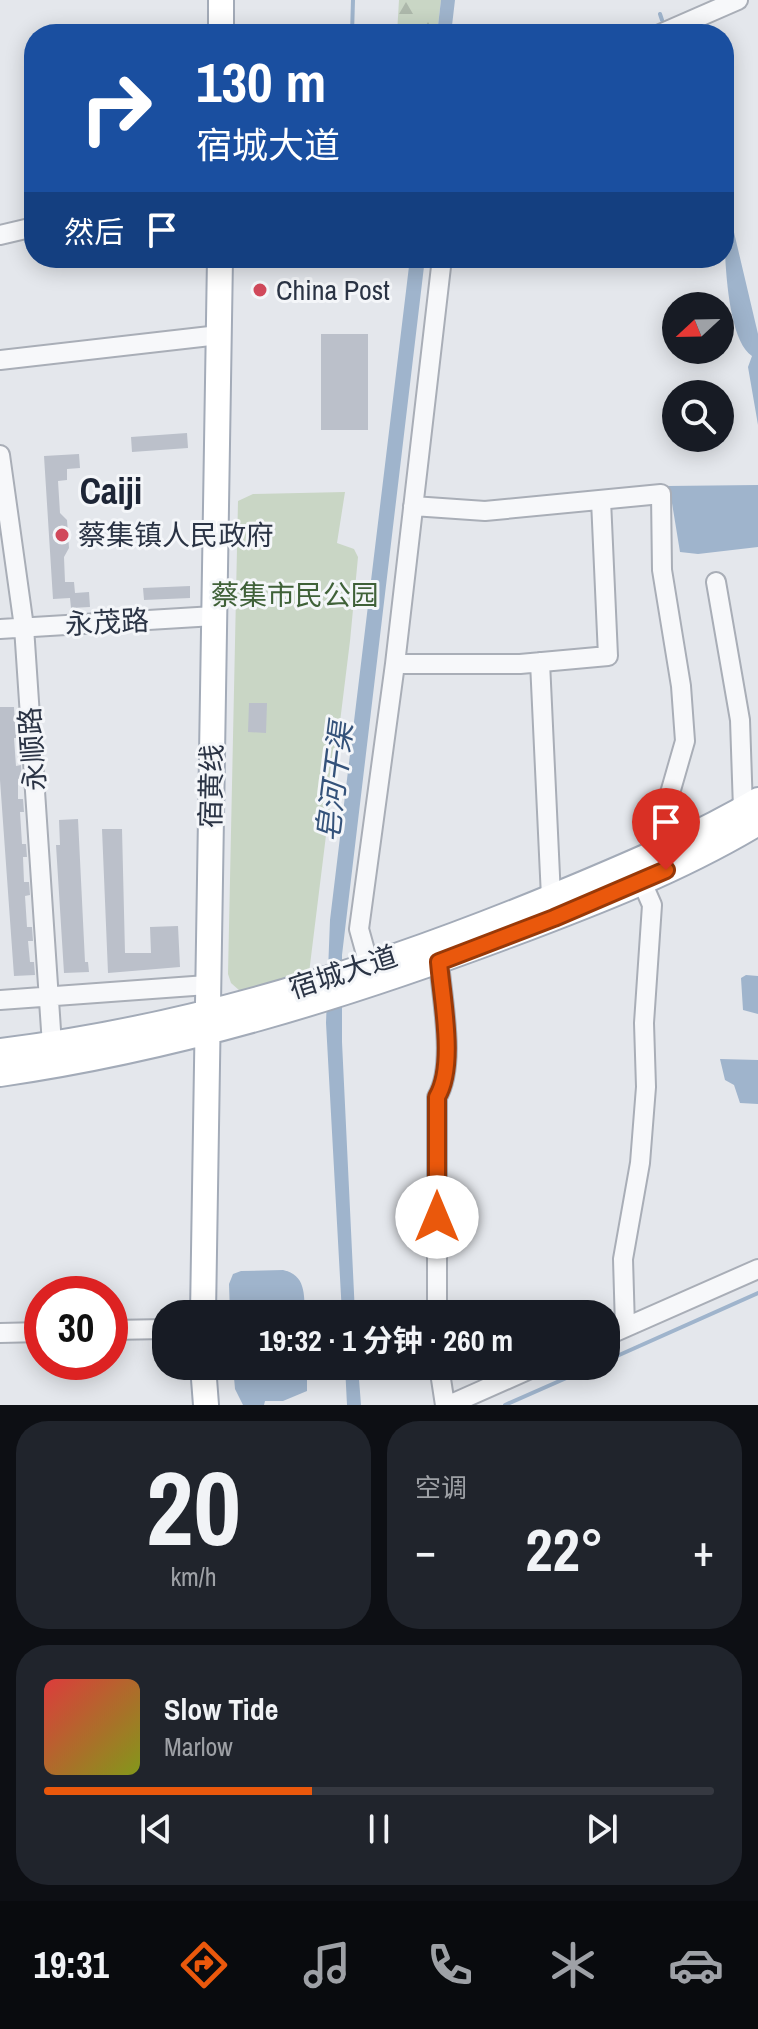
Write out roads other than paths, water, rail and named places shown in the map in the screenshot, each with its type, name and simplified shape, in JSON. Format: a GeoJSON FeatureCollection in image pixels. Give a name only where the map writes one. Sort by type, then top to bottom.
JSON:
{"type":"FeatureCollection","features":[{"type":"Feature","properties":{"kind":"main road"},"geometry":{"type":"LineString","coordinates":[[221,0],[221,24]]}},
{"type":"Feature","properties":{"kind":"main road","name":"宿黄线"},"geometry":{"type":"LineString","coordinates":[[203,1300],[220,268]]}},
{"type":"Feature","properties":{"kind":"main road","name":"宿城大道"},"geometry":{"type":"LineString","coordinates":[[373,974],[753,811]]}},
{"type":"Feature","properties":{"kind":"main road","name":"宿城大道"},"geometry":{"type":"LineString","coordinates":[[0,1074],[55,1066],[373,974],[439,962],[642,882],[753,811]]}},
{"type":"Feature","properties":{"kind":"main road","name":"宿城大道"},"geometry":{"type":"LineString","coordinates":[[0,1051],[206,1024]]}},
{"type":"Feature","properties":{"kind":"main road"},"geometry":{"type":"LineString","coordinates":[[204,1380],[206,1405]]}},
{"type":"Feature","properties":{"kind":"street"},"geometry":{"type":"LineString","coordinates":[[683,24],[738,0]]}},
{"type":"Feature","properties":{"kind":"street"},"geometry":{"type":"LineString","coordinates":[[0,235],[24,229]]}},
{"type":"Feature","properties":{"kind":"street"},"geometry":{"type":"LineString","coordinates":[[373,974],[359,929],[395,664],[441,268]]}},
{"type":"Feature","properties":{"kind":"street"},"geometry":{"type":"LineString","coordinates":[[0,360],[219,335]]}},
{"type":"Feature","properties":{"kind":"street","name":"永顺路"},"geometry":{"type":"LineString","coordinates":[[0,455],[24,627],[52,1045]]}},
{"type":"Feature","properties":{"kind":"street"},"geometry":{"type":"LineString","coordinates":[[413,506],[485,511],[661,494],[662,570],[681,686],[685,741],[662,821],[664,847]]}},
{"type":"Feature","properties":{"kind":"street"},"geometry":{"type":"LineString","coordinates":[[395,664],[540,662],[608,656],[601,500]]}},
{"type":"Feature","properties":{"kind":"street"},"geometry":{"type":"LineString","coordinates":[[716,582],[753,811]]}},
{"type":"Feature","properties":{"kind":"street","name":"永茂路"},"geometry":{"type":"LineString","coordinates":[[0,629],[214,616]]}},
{"type":"Feature","properties":{"kind":"street"},"geometry":{"type":"LineString","coordinates":[[540,662],[551,897]]}},
{"type":"Feature","properties":{"kind":"street"},"geometry":{"type":"LineString","coordinates":[[625,1327],[623,1259],[640,1163],[646,1087],[644,1023],[652,905],[642,882]]}},
{"type":"Feature","properties":{"kind":"street"},"geometry":{"type":"LineString","coordinates":[[437,1300],[437,1097],[444,1085],[446,1052],[439,962]]}},
{"type":"Feature","properties":{"kind":"street"},"geometry":{"type":"LineString","coordinates":[[0,1000],[207,985]]}},
{"type":"Feature","properties":{"kind":"street"},"geometry":{"type":"LineString","coordinates":[[620,1329],[758,1269]]}},
{"type":"Feature","properties":{"kind":"street"},"geometry":{"type":"LineString","coordinates":[[128,1330],[152,1329]]}},
{"type":"Feature","properties":{"kind":"street"},"geometry":{"type":"LineString","coordinates":[[0,1333],[24,1332]]}},
{"type":"Feature","properties":{"kind":"street"},"geometry":{"type":"LineString","coordinates":[[442,1380],[447,1405],[505,1380]]}},
{"type":"Feature","properties":{"kind":"water"},"geometry":{"type":"Polygon","coordinates":[[[441,0],[455,0],[452,24],[438,24],[441,0]]]}},
{"type":"Feature","properties":{"kind":"water"},"geometry":{"type":"Polygon","coordinates":[[[734,232],[758,334],[758,425],[748,367],[752,356],[742,345],[735,326],[734,292],[729,292],[726,268],[734,268],[734,232]]]}},
{"type":"Feature","properties":{"kind":"water"},"geometry":{"type":"Polygon","coordinates":[[[409,268],[424,268],[342,955],[342,1042],[354,1300],[341,1300],[326,1023],[330,920],[409,268]]]}},
{"type":"Feature","properties":{"kind":"water"},"geometry":{"type":"Polygon","coordinates":[[[758,485],[758,547],[698,554],[680,552],[667,486],[758,485]]]}},
{"type":"Feature","properties":{"kind":"water"},"geometry":{"type":"Polygon","coordinates":[[[758,976],[758,1014],[743,1010],[741,978],[758,976]]]}},
{"type":"Feature","properties":{"kind":"water"},"geometry":{"type":"Polygon","coordinates":[[[720,1059],[758,1060],[758,1104],[740,1103],[734,1085],[725,1080],[720,1059]]]}},
{"type":"Feature","properties":{"kind":"water"},"geometry":{"type":"Polygon","coordinates":[[[283,1270],[291,1273],[300,1281],[304,1300],[230,1300],[229,1284],[233,1274],[283,1270]]]}},
{"type":"Feature","properties":{"kind":"water"},"geometry":{"type":"Polygon","coordinates":[[[234,1380],[307,1380],[307,1391],[283,1401],[265,1401],[264,1405],[243,1405],[234,1380]]]}},
{"type":"Feature","properties":{"kind":"water"},"geometry":{"type":"Polygon","coordinates":[[[346,1380],[359,1380],[361,1405],[347,1405],[346,1380]]]}},
{"type":"Feature","properties":{"kind":"waterway"},"geometry":{"type":"LineString","coordinates":[[352,24],[353,0]]}},
{"type":"Feature","properties":{"kind":"waterway"},"geometry":{"type":"LineString","coordinates":[[660,14],[662,20]]}},
{"type":"Feature","properties":{"kind":"waterway"},"geometry":{"type":"LineString","coordinates":[[620,1355],[758,1293]]}},
{"type":"Feature","properties":{"kind":"waterway"},"geometry":{"type":"LineString","coordinates":[[505,1405],[562,1380]]}},
{"type":"Feature","properties":{"kind":"place","name":"China Post"},"geometry":{"type":"Point","coordinates":[260,290]}},
{"type":"Feature","properties":{"kind":"place","name":"蔡集镇人民政府"},"geometry":{"type":"Point","coordinates":[62,535]}},
{"type":"Feature","properties":{"kind":"district","name":"Caiji"},"geometry":{"type":"Point","coordinates":[111,491]}},
{"type":"Feature","properties":{"kind":"park label","name":"蔡集市民公园"},"geometry":{"type":"Point","coordinates":[295,595]}},
{"type":"Feature","properties":{"kind":"water label","name":"皂河干渠"},"geometry":{"type":"Point","coordinates":[335,782]}}]}
